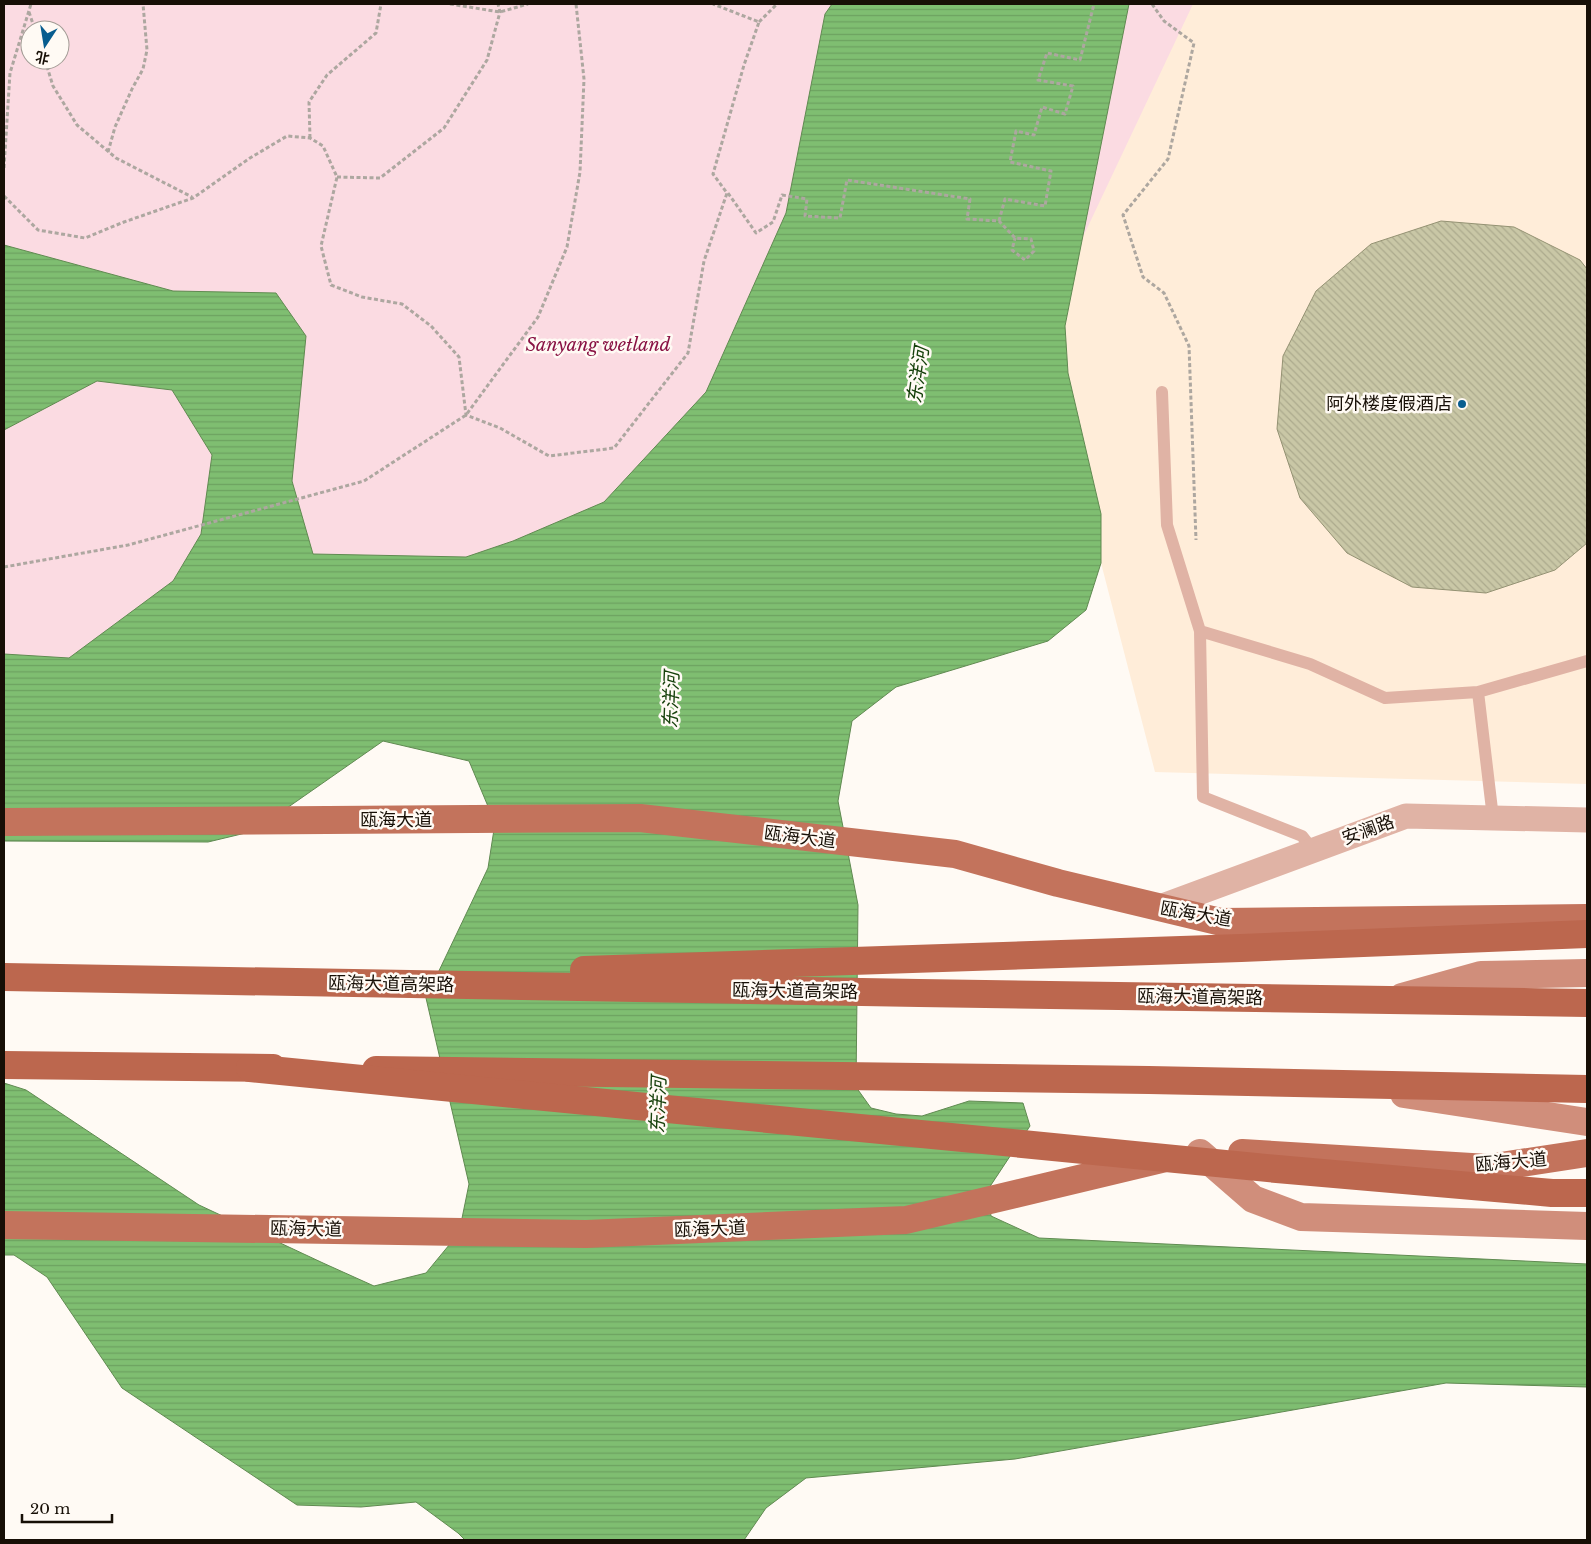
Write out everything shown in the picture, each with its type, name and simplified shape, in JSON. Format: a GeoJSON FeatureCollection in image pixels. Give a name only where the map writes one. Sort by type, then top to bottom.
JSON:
{"type":"FeatureCollection","features":[{"type":"Feature","properties":{"kind":"highway"},"geometry":{"type":"LineString","coordinates":[[244,981],[1221,949],[1587,934]]}},
{"type":"Feature","properties":{"kind":"highway","name":"瓯海大道高架路"},"geometry":{"type":"LineString","coordinates":[[4,977],[1587,1003]]}},
{"type":"Feature","properties":{"kind":"highway"},"geometry":{"type":"LineString","coordinates":[[4,1065],[1587,1089]]}},
{"type":"Feature","properties":{"kind":"highway"},"geometry":{"type":"LineString","coordinates":[[250,1068],[1267,1168],[1552,1193],[1587,1193]]}},
{"type":"Feature","properties":{"kind":"main road","name":"瓯海大道"},"geometry":{"type":"LineString","coordinates":[[4,822],[640,818],[955,854],[1058,883],[1221,922],[1587,918]]}},
{"type":"Feature","properties":{"kind":"main road"},"geometry":{"type":"LineString","coordinates":[[1391,1000],[1482,975],[1587,973]]}},
{"type":"Feature","properties":{"kind":"main road"},"geometry":{"type":"LineString","coordinates":[[1338,1084],[1587,1122]]}},
{"type":"Feature","properties":{"kind":"main road","name":"瓯海大道"},"geometry":{"type":"LineString","coordinates":[[4,1225],[586,1234],[906,1220],[1197,1150],[1488,1168],[1587,1154]]}},
{"type":"Feature","properties":{"kind":"main road"},"geometry":{"type":"LineString","coordinates":[[1197,1150],[1253,1199],[1301,1217],[1587,1226]]}},
{"type":"Feature","properties":{"kind":"street","name":"安澜路"},"geometry":{"type":"LineString","coordinates":[[1160,907],[1406,816],[1587,820]]}},
{"type":"Feature","properties":{"kind":"lane"},"geometry":{"type":"LineString","coordinates":[[1162,392],[1167,525],[1200,631],[1203,797],[1302,836],[1313,850]]}},
{"type":"Feature","properties":{"kind":"lane"},"geometry":{"type":"LineString","coordinates":[[1200,631],[1310,664],[1385,698],[1478,692],[1587,661]]}},
{"type":"Feature","properties":{"kind":"lane"},"geometry":{"type":"LineString","coordinates":[[1478,692],[1493,818]]}},
{"type":"Feature","properties":{"kind":"path"},"geometry":{"type":"LineString","coordinates":[[4,168],[10,73],[31,4]]}},
{"type":"Feature","properties":{"kind":"path"},"geometry":{"type":"LineString","coordinates":[[108,152],[115,128],[132,88],[143,69],[147,50],[143,4]]}},
{"type":"Feature","properties":{"kind":"path"},"geometry":{"type":"LineString","coordinates":[[310,138],[309,102],[327,75],[376,33],[381,4]]}},
{"type":"Feature","properties":{"kind":"path"},"geometry":{"type":"LineString","coordinates":[[450,4],[500,12],[528,4]]}},
{"type":"Feature","properties":{"kind":"path"},"geometry":{"type":"LineString","coordinates":[[337,177],[380,178],[444,128],[487,60],[500,12],[498,4]]}},
{"type":"Feature","properties":{"kind":"path"},"geometry":{"type":"LineString","coordinates":[[4,567],[128,545],[364,481],[466,415],[538,317],[567,247],[580,172],[584,78],[576,4]]}},
{"type":"Feature","properties":{"kind":"path"},"geometry":{"type":"LineString","coordinates":[[713,4],[759,22]]}},
{"type":"Feature","properties":{"kind":"path"},"geometry":{"type":"LineString","coordinates":[[777,4],[759,22],[744,65],[713,174],[728,192],[756,233],[774,222],[782,196],[807,199],[805,216],[840,218],[846,180],[970,200],[967,219],[999,220],[1016,238],[1031,238],[1034,252],[1025,260],[1012,250],[1016,238]]}},
{"type":"Feature","properties":{"kind":"path"},"geometry":{"type":"LineString","coordinates":[[999,220],[1005,199],[1045,206],[1050,172],[1010,162],[1016,131],[1034,135],[1042,107],[1065,114],[1073,86],[1038,80],[1047,54],[1080,60],[1094,4]]}},
{"type":"Feature","properties":{"kind":"path"},"geometry":{"type":"LineString","coordinates":[[1152,4],[1164,21],[1194,43],[1168,159],[1123,215],[1143,277],[1164,293],[1189,346],[1196,542]]}},
{"type":"Feature","properties":{"kind":"path"},"geometry":{"type":"LineString","coordinates":[[29,11],[32,20]]}},
{"type":"Feature","properties":{"kind":"path"},"geometry":{"type":"LineString","coordinates":[[48,70],[53,86],[78,125],[108,152],[192,198]]}},
{"type":"Feature","properties":{"kind":"path"},"geometry":{"type":"LineString","coordinates":[[4,196],[38,230],[85,238],[192,198],[250,158],[288,136],[310,138],[323,146],[337,177],[321,246],[331,285],[362,297],[402,304],[432,326],[460,357],[466,415]]}},
{"type":"Feature","properties":{"kind":"path"},"geometry":{"type":"LineString","coordinates":[[466,415],[500,428],[550,456],[614,448],[688,353],[704,261],[728,192]]}},
{"type":"Feature","properties":{"kind":"shaded area","name":"阿外楼度假酒店"},"geometry":{"type":"Polygon","coordinates":[[[1129,4],[1587,4],[1587,784],[1155,772],[1101,563],[1101,514],[1068,373],[1065,326],[1129,4]]]}},
{"type":"Feature","properties":{"kind":"green space","name":"Sanyang wetland"},"geometry":{"type":"Polygon","coordinates":[[[4,4],[1193,4],[871,686],[4,687],[4,4]]]}},
{"type":"Feature","properties":{"kind":"water","name":"东洋河"},"geometry":{"type":"Polygon","coordinates":[[[832,4],[1129,4],[1065,326],[1068,373],[1101,514],[1101,563],[1086,610],[1048,641],[896,687],[852,721],[838,801],[858,905],[856,1087],[871,1108],[896,1114],[922,1116],[969,1101],[1023,1103],[1030,1126],[987,1191],[991,1216],[1039,1238],[1587,1264],[1587,1387],[1446,1383],[1015,1459],[806,1478],[766,1508],[744,1540],[465,1540],[416,1502],[361,1507],[297,1505],[122,1388],[47,1277],[14,1255],[4,1255],[4,1083],[26,1090],[199,1205],[374,1286],[426,1273],[459,1233],[469,1184],[426,998],[488,868],[495,823],[469,761],[383,741],[254,831],[208,842],[4,841],[4,654],[69,658],[173,581],[201,534],[212,455],[172,390],[97,381],[4,430],[4,245],[173,291],[276,293],[306,336],[292,481],[313,554],[466,557],[513,541],[604,502],[706,392],[786,213],[825,14],[832,4]]]}},
{"type":"Feature","properties":{"kind":"building"},"geometry":{"type":"Polygon","coordinates":[[[1441,221],[1514,227],[1580,260],[1587,269],[1587,543],[1555,570],[1486,593],[1412,587],[1347,553],[1300,498],[1277,429],[1283,356],[1316,291],[1371,244],[1441,221]]]}},
{"type":"Feature","properties":{"kind":"place","name":"阿外楼度假酒店"},"geometry":{"type":"Point","coordinates":[1462,404]}}]}
